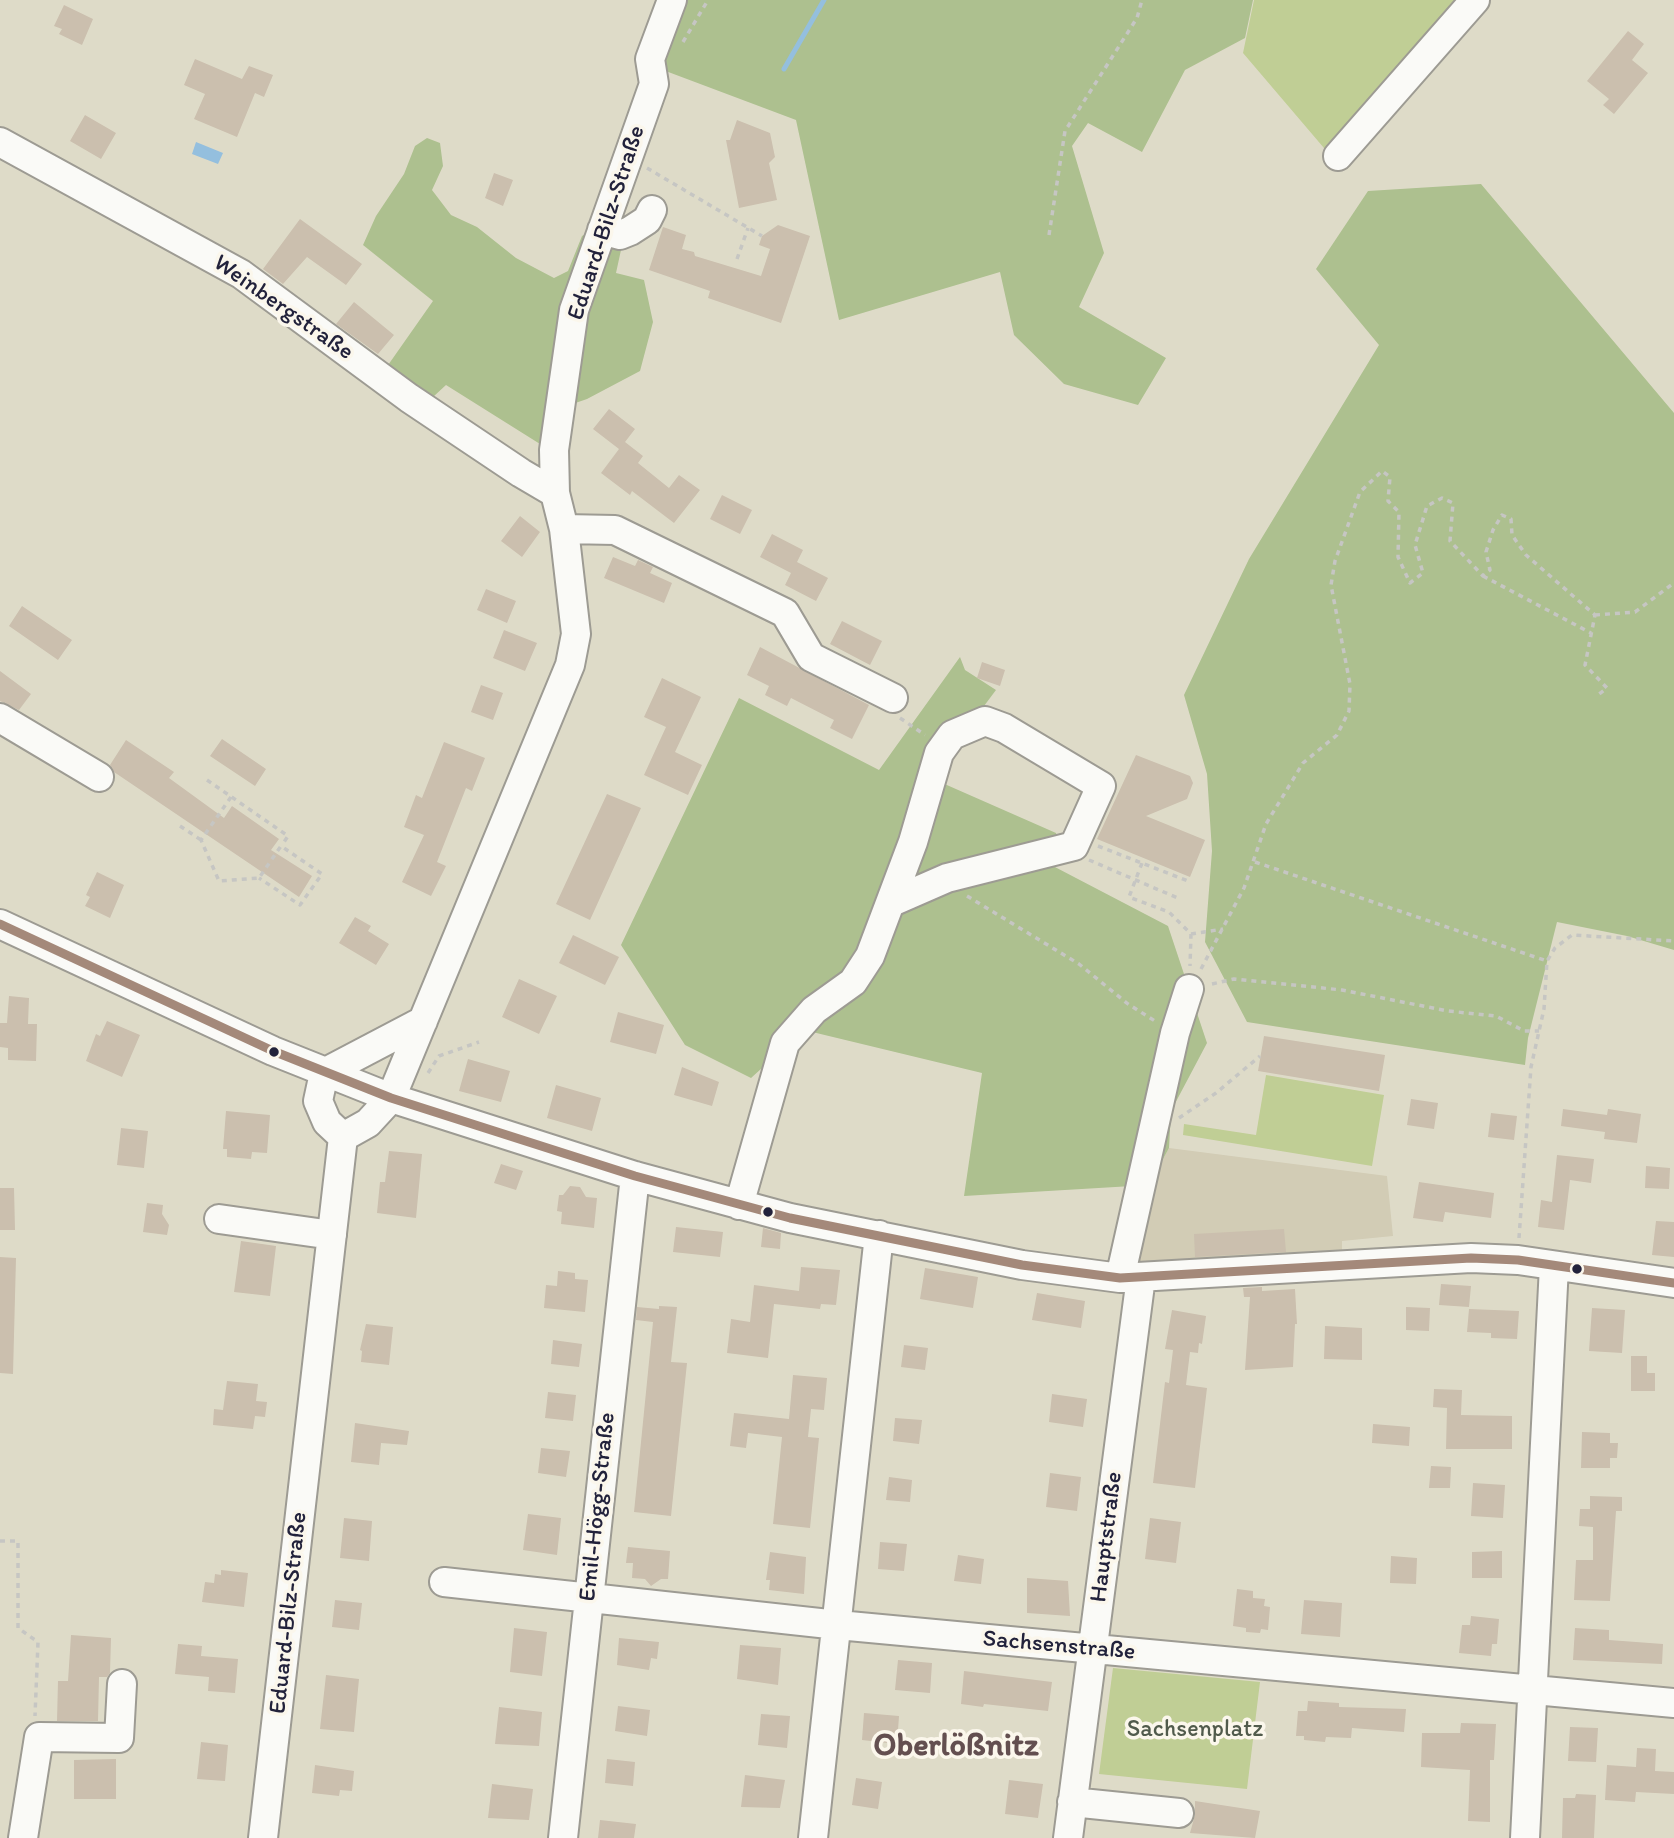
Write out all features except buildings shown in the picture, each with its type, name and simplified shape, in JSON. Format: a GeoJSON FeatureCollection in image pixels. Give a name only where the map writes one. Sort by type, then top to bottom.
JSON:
{"type":"FeatureCollection","features":[{"type":"Feature","properties":{"kind":"street","name":"Eduard-Bilz-Straße"},"geometry":{"type":"LineString","coordinates":[[391,1098],[570,665],[576,634],[564,529],[555,493],[554,450],[575,310],[654,84],[650,60],[671,0]]}},
{"type":"Feature","properties":{"kind":"street"},"geometry":{"type":"LineString","coordinates":[[1338,156],[1475,0]]}},
{"type":"Feature","properties":{"kind":"street","name":"Weinbergstraße"},"geometry":{"type":"LineString","coordinates":[[0,142],[241,274],[409,398],[555,493]]}},
{"type":"Feature","properties":{"kind":"street"},"geometry":{"type":"LineString","coordinates":[[602,230],[620,235],[646,219],[652,210]]}},
{"type":"Feature","properties":{"kind":"street"},"geometry":{"type":"LineString","coordinates":[[564,529],[615,530],[785,614],[811,657],[893,698]]}},
{"type":"Feature","properties":{"kind":"street"},"geometry":{"type":"LineString","coordinates":[[0,718],[99,777]]}},
{"type":"Feature","properties":{"kind":"street"},"geometry":{"type":"LineString","coordinates":[[739,1205],[785,1043],[814,1010],[853,982],[870,956],[892,902],[939,753],[952,735],[985,721],[1004,728],[1101,786],[1074,846],[947,878],[892,902]]}},
{"type":"Feature","properties":{"kind":"street"},"geometry":{"type":"LineString","coordinates":[[0,924],[324,1073],[391,1098],[635,1176],[790,1218],[1022,1265],[1130,1277],[1413,1259],[1518,1259],[1674,1283]]}},
{"type":"Feature","properties":{"kind":"street","name":"Hauptstraße"},"geometry":{"type":"LineString","coordinates":[[1068,1838],[1093,1649],[1130,1277],[1151,1137],[1175,1033],[1189,989]]}},
{"type":"Feature","properties":{"kind":"street"},"geometry":{"type":"LineString","coordinates":[[324,1073],[423,1021]]}},
{"type":"Feature","properties":{"kind":"street"},"geometry":{"type":"LineString","coordinates":[[324,1073],[318,1101],[327,1122],[343,1137],[368,1123],[391,1098]]}},
{"type":"Feature","properties":{"kind":"street","name":"Eduard-Bilz-Straße"},"geometry":{"type":"LineString","coordinates":[[263,1838],[343,1137]]}},
{"type":"Feature","properties":{"kind":"street","name":"Emil-Högg-Straße"},"geometry":{"type":"LineString","coordinates":[[563,1838],[635,1176]]}},
{"type":"Feature","properties":{"kind":"street"},"geometry":{"type":"LineString","coordinates":[[219,1219],[332,1235]]}},
{"type":"Feature","properties":{"kind":"street"},"geometry":{"type":"LineString","coordinates":[[813,1838],[879,1235]]}},
{"type":"Feature","properties":{"kind":"street"},"geometry":{"type":"LineString","coordinates":[[1525,1838],[1554,1266]]}},
{"type":"Feature","properties":{"kind":"street","name":"Sachsenstraße"},"geometry":{"type":"LineString","coordinates":[[444,1582],[838,1625],[1674,1703]]}},
{"type":"Feature","properties":{"kind":"street"},"geometry":{"type":"LineString","coordinates":[[23,1838],[39,1737],[119,1738],[122,1684]]}},
{"type":"Feature","properties":{"kind":"street"},"geometry":{"type":"LineString","coordinates":[[1072,1802],[1180,1813]]}},
{"type":"Feature","properties":{"kind":"path"},"geometry":{"type":"LineString","coordinates":[[1049,235],[1065,131],[1137,18],[1142,0]]}},
{"type":"Feature","properties":{"kind":"path"},"geometry":{"type":"LineString","coordinates":[[625,161],[649,169],[762,236]]}},
{"type":"Feature","properties":{"kind":"path"},"geometry":{"type":"LineString","coordinates":[[737,259],[749,228]]}},
{"type":"Feature","properties":{"kind":"path"},"geometry":{"type":"LineString","coordinates":[[1189,989],[1225,929],[1255,862],[1266,824],[1303,763],[1337,735],[1349,711],[1350,684],[1331,585],[1335,561],[1360,492],[1382,471],[1390,477],[1388,501],[1399,512],[1398,556],[1410,583],[1423,573],[1415,545],[1427,506],[1442,498],[1453,503],[1450,541],[1483,576],[1591,633]]}},
{"type":"Feature","properties":{"kind":"path"},"geometry":{"type":"LineString","coordinates":[[1483,576],[1490,570],[1486,552],[1493,530],[1502,516],[1511,519],[1513,535],[1526,555],[1595,615],[1635,612],[1674,583]]}},
{"type":"Feature","properties":{"kind":"path"},"geometry":{"type":"LineString","coordinates":[[1595,615],[1585,665],[1606,688],[1598,695]]}},
{"type":"Feature","properties":{"kind":"path"},"geometry":{"type":"LineString","coordinates":[[893,698],[900,718],[927,736],[939,753]]}},
{"type":"Feature","properties":{"kind":"path"},"geometry":{"type":"LineString","coordinates":[[207,780],[288,836],[259,878]]}},
{"type":"Feature","properties":{"kind":"path"},"geometry":{"type":"LineString","coordinates":[[201,840],[231,797]]}},
{"type":"Feature","properties":{"kind":"path"},"geometry":{"type":"LineString","coordinates":[[1087,817],[1098,822],[1089,842],[1188,881]]}},
{"type":"Feature","properties":{"kind":"path"},"geometry":{"type":"LineString","coordinates":[[180,826],[201,840],[219,881],[259,878],[300,905],[322,874],[281,846]]}},
{"type":"Feature","properties":{"kind":"path"},"geometry":{"type":"LineString","coordinates":[[1074,846],[1078,855],[1180,900]]}},
{"type":"Feature","properties":{"kind":"path"},"geometry":{"type":"LineString","coordinates":[[1255,862],[1547,961]]}},
{"type":"Feature","properties":{"kind":"path"},"geometry":{"type":"LineString","coordinates":[[1142,863],[1129,897],[1169,912],[1191,934],[1189,989]]}},
{"type":"Feature","properties":{"kind":"path"},"geometry":{"type":"LineString","coordinates":[[947,878],[976,905],[1080,964],[1128,1004],[1175,1033]]}},
{"type":"Feature","properties":{"kind":"path"},"geometry":{"type":"LineString","coordinates":[[1191,934],[1225,929]]}},
{"type":"Feature","properties":{"kind":"path"},"geometry":{"type":"LineString","coordinates":[[1518,1259],[1531,1067],[1539,1031],[1547,961],[1555,948],[1572,935],[1674,941]]}},
{"type":"Feature","properties":{"kind":"path"},"geometry":{"type":"LineString","coordinates":[[1189,989],[1234,979],[1342,990],[1448,1011],[1496,1016],[1524,1031],[1539,1031]]}},
{"type":"Feature","properties":{"kind":"path"},"geometry":{"type":"LineString","coordinates":[[427,1075],[439,1056],[479,1042]]}},
{"type":"Feature","properties":{"kind":"path"},"geometry":{"type":"LineString","coordinates":[[1151,1137],[1216,1093],[1260,1056]]}},
{"type":"Feature","properties":{"kind":"path"},"geometry":{"type":"LineString","coordinates":[[0,1541],[18,1541],[18,1628],[38,1642],[34,1731],[39,1737]]}},
{"type":"Feature","properties":{"kind":"shaded area"},"geometry":{"type":"Polygon","coordinates":[[[1169,1148],[1387,1176],[1393,1236],[1342,1241],[1342,1252],[1139,1264],[1149,1185],[1169,1148]]]}},
{"type":"Feature","properties":{"kind":"green space"},"geometry":{"type":"Polygon","coordinates":[[[668,0],[1253,0],[1245,38],[1185,70],[1142,152],[1088,123],[1072,146],[1104,253],[1079,307],[1166,358],[1138,405],[1064,384],[1014,335],[1000,272],[839,320],[796,120],[655,67],[668,0]]]}},
{"type":"Feature","properties":{"kind":"green space"},"geometry":{"type":"Polygon","coordinates":[[[1254,0],[1490,0],[1341,168],[1243,53],[1254,0]]]}},
{"type":"Feature","properties":{"kind":"green space"},"geometry":{"type":"Polygon","coordinates":[[[427,138],[440,143],[443,166],[432,190],[451,215],[477,227],[516,258],[554,278],[568,271],[582,236],[592,230],[613,238],[621,250],[616,273],[644,280],[653,322],[640,371],[587,399],[555,410],[540,444],[446,385],[433,397],[386,368],[433,301],[363,245],[376,216],[404,174],[415,146],[427,138]]]}},
{"type":"Feature","properties":{"kind":"green space"},"geometry":{"type":"Polygon","coordinates":[[[1481,184],[1674,413],[1674,950],[1627,936],[1557,922],[1528,1038],[1525,1065],[1247,1022],[1205,942],[1212,851],[1207,774],[1184,695],[1249,559],[1379,345],[1316,269],[1368,191],[1481,184]]]}},
{"type":"Feature","properties":{"kind":"green space"},"geometry":{"type":"Polygon","coordinates":[[[960,657],[965,670],[996,690],[960,738],[940,782],[1056,833],[1059,845],[1053,866],[1168,926],[1207,1043],[1171,1111],[1169,1148],[1149,1185],[964,1196],[982,1073],[804,1030],[751,1078],[685,1045],[621,945],[739,698],[879,770],[960,657]]]}},
{"type":"Feature","properties":{"kind":"green space"},"geometry":{"type":"Polygon","coordinates":[[[1266,1075],[1384,1095],[1372,1166],[1183,1135],[1184,1124],[1256,1135],[1266,1075]]]}},
{"type":"Feature","properties":{"kind":"green space","name":"Sachsenplatz"},"geometry":{"type":"Polygon","coordinates":[[[1113,1668],[1260,1682],[1247,1789],[1099,1774],[1113,1668]]]}},
{"type":"Feature","properties":{"kind":"water"},"geometry":{"type":"Polygon","coordinates":[[[196,142],[223,153],[218,164],[192,154],[196,142]]]}},
{"type":"Feature","properties":{"kind":"waterway"},"geometry":{"type":"LineString","coordinates":[[784,69],[824,0]]}},
{"type":"Feature","properties":{"kind":"transit line"},"geometry":{"type":"LineString","coordinates":[[0,924],[273,1051],[391,1098],[635,1176],[790,1218],[1022,1265],[1120,1278],[1471,1258],[1518,1260],[1674,1283]]}},
{"type":"Feature","properties":{"kind":"district","name":"Oberlößnitz"},"geometry":{"type":"Point","coordinates":[956,1747]}}]}
